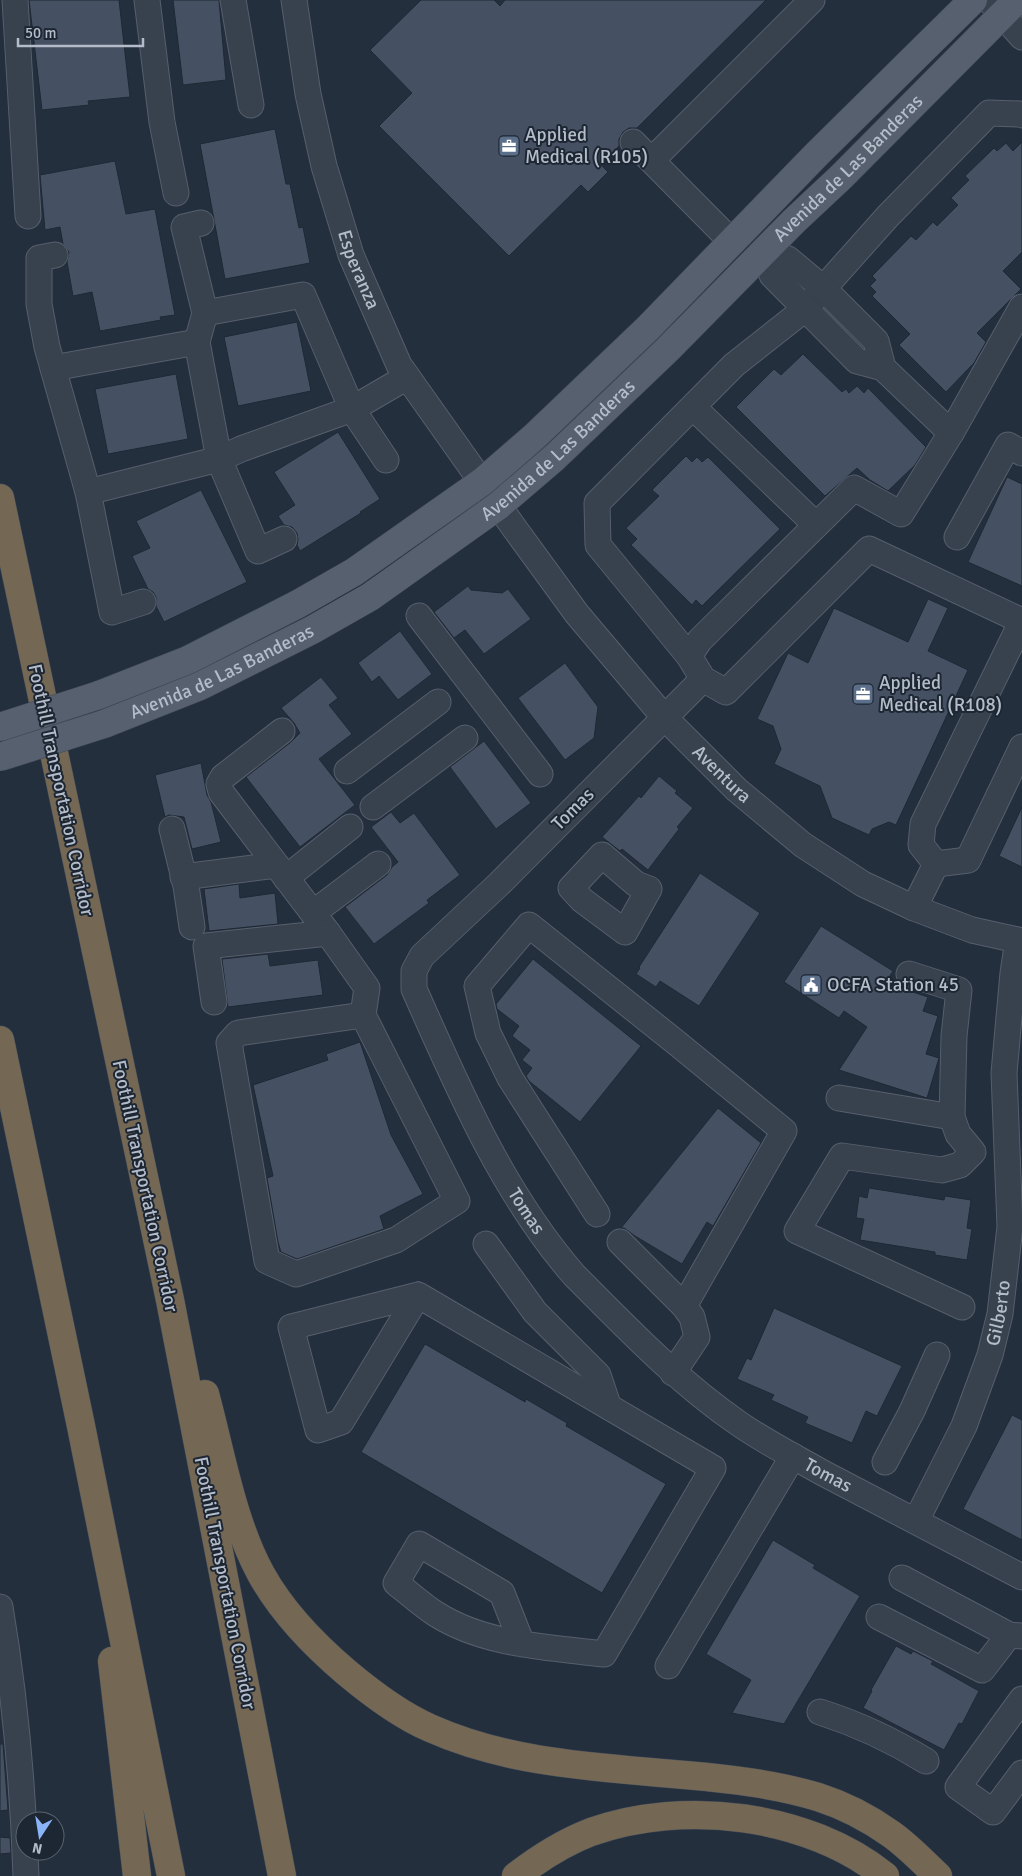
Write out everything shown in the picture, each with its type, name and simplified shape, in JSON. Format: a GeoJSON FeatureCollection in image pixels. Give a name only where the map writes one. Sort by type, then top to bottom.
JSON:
{"type":"FeatureCollection","features":[{"type":"Feature","properties":{"kind":"highway","name":"Foothill Transportation Corridor"},"geometry":{"type":"LineString","coordinates":[[0,498],[170,1300],[282,1876]]}},
{"type":"Feature","properties":{"kind":"highway"},"geometry":{"type":"LineString","coordinates":[[0,1040],[81,1426],[171,1876]]}},
{"type":"Feature","properties":{"kind":"highway"},"geometry":{"type":"LineString","coordinates":[[170,1300],[191,1340],[236,1510],[249,1548],[262,1575],[281,1605],[302,1630],[324,1653],[364,1687],[394,1708],[428,1727],[464,1742],[493,1750],[537,1760],[740,1780],[820,1797],[892,1834],[938,1876]]}},
{"type":"Feature","properties":{"kind":"highway"},"geometry":{"type":"LineString","coordinates":[[81,1426],[76,1451],[105,1613],[137,1876]]}},
{"type":"Feature","properties":{"kind":"highway"},"geometry":{"type":"LineString","coordinates":[[516,1876],[562,1846],[591,1832],[637,1821],[683,1815],[760,1821],[799,1831],[833,1844],[860,1858],[886,1876]]}},
{"type":"Feature","properties":{"kind":"main road","name":"Avenida de Las Banderas"},"geometry":{"type":"LineString","coordinates":[[0,727],[99,695],[188,660],[298,604],[354,572],[482,482],[535,436],[648,328],[731,241],[973,0]]}},
{"type":"Feature","properties":{"kind":"main road","name":"Avenida de Las Banderas"},"geometry":{"type":"LineString","coordinates":[[0,757],[104,724],[200,686],[312,630],[370,597],[498,506],[554,458],[618,398],[766,250],[1003,5]]}},
{"type":"Feature","properties":{"kind":"street"},"geometry":{"type":"LineString","coordinates":[[15,0],[28,216]]}},
{"type":"Feature","properties":{"kind":"street"},"geometry":{"type":"LineString","coordinates":[[147,0],[162,122],[176,193]]}},
{"type":"Feature","properties":{"kind":"street"},"geometry":{"type":"LineString","coordinates":[[233,0],[251,105]]}},
{"type":"Feature","properties":{"kind":"street","name":"Esperanza"},"geometry":{"type":"LineString","coordinates":[[294,0],[308,94],[324,166],[351,255],[399,365],[498,506]]}},
{"type":"Feature","properties":{"kind":"street"},"geometry":{"type":"LineString","coordinates":[[652,160],[812,0]]}},
{"type":"Feature","properties":{"kind":"street"},"geometry":{"type":"LineString","coordinates":[[1003,5],[1022,37]]}},
{"type":"Feature","properties":{"kind":"street"},"geometry":{"type":"LineString","coordinates":[[936,864],[921,845],[923,824],[1022,621],[868,549],[726,692],[703,679],[688,656],[598,545],[597,503],[734,365],[805,309],[888,216],[989,113],[1022,115]]}},
{"type":"Feature","properties":{"kind":"street"},"geometry":{"type":"LineString","coordinates":[[633,142],[731,241]]}},
{"type":"Feature","properties":{"kind":"street"},"geometry":{"type":"LineString","coordinates":[[201,223],[184,227],[206,313],[197,342],[220,459],[258,551],[284,539]]}},
{"type":"Feature","properties":{"kind":"street"},"geometry":{"type":"LineString","coordinates":[[766,250],[788,259],[824,289],[876,341],[883,368]]}},
{"type":"Feature","properties":{"kind":"street"},"geometry":{"type":"LineString","coordinates":[[766,250],[772,275],[857,362],[883,368],[951,433]]}},
{"type":"Feature","properties":{"kind":"street"},"geometry":{"type":"LineString","coordinates":[[55,254],[39,258],[39,304],[53,368],[88,492],[112,612],[143,602]]}},
{"type":"Feature","properties":{"kind":"street"},"geometry":{"type":"LineString","coordinates":[[206,313],[303,295],[352,409],[386,460]]}},
{"type":"Feature","properties":{"kind":"street"},"geometry":{"type":"LineString","coordinates":[[688,656],[700,640],[854,488],[901,514],[951,433],[1022,307]]}},
{"type":"Feature","properties":{"kind":"street"},"geometry":{"type":"LineString","coordinates":[[53,368],[197,342]]}},
{"type":"Feature","properties":{"kind":"street"},"geometry":{"type":"LineString","coordinates":[[88,492],[220,459],[241,449],[352,409],[407,377]]}},
{"type":"Feature","properties":{"kind":"street"},"geometry":{"type":"LineString","coordinates":[[693,406],[816,525]]}},
{"type":"Feature","properties":{"kind":"street"},"geometry":{"type":"LineString","coordinates":[[957,537],[1008,445],[1022,453]]}},
{"type":"Feature","properties":{"kind":"street","name":"Aventura"},"geometry":{"type":"LineString","coordinates":[[498,506],[580,617],[664,717],[737,790],[803,845],[864,884],[914,908],[972,930],[1020,940]]}},
{"type":"Feature","properties":{"kind":"street"},"geometry":{"type":"LineString","coordinates":[[419,616],[540,774]]}},
{"type":"Feature","properties":{"kind":"street","name":"Tomas"},"geometry":{"type":"LineString","coordinates":[[703,679],[499,884],[422,956],[414,971],[414,989],[458,1089],[527,1213],[574,1275],[673,1373],[738,1423],[823,1474],[1022,1577]]}},
{"type":"Feature","properties":{"kind":"street"},"geometry":{"type":"LineString","coordinates":[[347,771],[438,702]]}},
{"type":"Feature","properties":{"kind":"street"},"geometry":{"type":"LineString","coordinates":[[282,731],[223,777],[219,784],[221,792],[328,933],[367,988],[363,1015],[457,1201],[396,1240],[296,1274],[267,1261],[230,1043],[238,1033],[363,1015]]}},
{"type":"Feature","properties":{"kind":"street"},"geometry":{"type":"LineString","coordinates":[[373,807],[465,738]]}},
{"type":"Feature","properties":{"kind":"street"},"geometry":{"type":"LineString","coordinates":[[936,864],[968,860],[1022,747]]}},
{"type":"Feature","properties":{"kind":"street"},"geometry":{"type":"LineString","coordinates":[[184,878],[281,872],[350,827]]}},
{"type":"Feature","properties":{"kind":"street"},"geometry":{"type":"LineString","coordinates":[[172,830],[184,878],[192,927]]}},
{"type":"Feature","properties":{"kind":"street"},"geometry":{"type":"LineString","coordinates":[[313,913],[378,864]]}},
{"type":"Feature","properties":{"kind":"street"},"geometry":{"type":"LineString","coordinates":[[914,908],[936,864]]}},
{"type":"Feature","properties":{"kind":"street"},"geometry":{"type":"LineString","coordinates":[[597,1214],[510,1078],[488,1033],[477,986],[529,925],[784,1131],[684,1306]]}},
{"type":"Feature","properties":{"kind":"street"},"geometry":{"type":"LineString","coordinates":[[214,1002],[206,946],[328,933]]}},
{"type":"Feature","properties":{"kind":"street","name":"Gilberto"},"geometry":{"type":"LineString","coordinates":[[916,1521],[964,1426],[990,1354],[1000,1314],[1010,1227],[1004,1073],[1013,973],[1020,940]]}},
{"type":"Feature","properties":{"kind":"street"},"geometry":{"type":"LineString","coordinates":[[909,974],[959,990],[954,1036],[952,1117],[958,1134],[973,1152],[960,1166],[942,1170],[842,1156],[797,1230],[962,1307]]}},
{"type":"Feature","properties":{"kind":"street"},"geometry":{"type":"LineString","coordinates":[[839,1098],[952,1117]]}},
{"type":"Feature","properties":{"kind":"street"},"geometry":{"type":"LineString","coordinates":[[620,1242],[684,1306],[692,1317],[697,1337],[673,1373]]}},
{"type":"Feature","properties":{"kind":"street"},"geometry":{"type":"LineString","coordinates":[[486,1244],[535,1312],[598,1375],[608,1405]]}},
{"type":"Feature","properties":{"kind":"street"},"geometry":{"type":"LineString","coordinates":[[418,1295],[341,1422],[318,1430],[291,1327],[418,1295],[713,1468],[604,1654],[522,1644],[476,1634],[436,1614],[396,1583],[419,1544],[502,1593],[522,1644]]}},
{"type":"Feature","properties":{"kind":"street"},"geometry":{"type":"LineString","coordinates":[[885,1462],[912,1411],[937,1355]]}},
{"type":"Feature","properties":{"kind":"street"},"geometry":{"type":"LineString","coordinates":[[668,1666],[793,1456]]}},
{"type":"Feature","properties":{"kind":"street"},"geometry":{"type":"LineString","coordinates":[[878,1617],[982,1670],[1015,1636],[902,1578]]}},
{"type":"Feature","properties":{"kind":"street"},"geometry":{"type":"LineString","coordinates":[[0,1607],[10,1668],[24,1828],[26,1876]]}},
{"type":"Feature","properties":{"kind":"street"},"geometry":{"type":"LineString","coordinates":[[1022,1698],[958,1787],[994,1812],[1022,1773]]}},
{"type":"Feature","properties":{"kind":"street"},"geometry":{"type":"LineString","coordinates":[[820,1712],[849,1721],[877,1733],[926,1761]]}},
{"type":"Feature","properties":{"kind":"building"},"geometry":{"type":"Polygon","coordinates":[[[29,0],[119,0],[130,97],[88,101],[89,105],[42,110],[29,0]]]}},
{"type":"Feature","properties":{"kind":"building"},"geometry":{"type":"Polygon","coordinates":[[[173,0],[219,0],[226,80],[183,85],[173,0]]]}},
{"type":"Feature","properties":{"kind":"building","name":"Applied Medical (R105)"},"geometry":{"type":"Polygon","coordinates":[[[421,0],[494,0],[500,6],[505,0],[766,0],[637,128],[629,128],[623,132],[619,139],[619,146],[601,165],[608,172],[588,192],[581,185],[509,256],[379,126],[412,93],[370,50],[421,0]]]}},
{"type":"Feature","properties":{"kind":"building"},"geometry":{"type":"Polygon","coordinates":[[[275,129],[286,184],[290,184],[299,228],[303,227],[310,263],[225,279],[200,144],[275,129]]]}},
{"type":"Feature","properties":{"kind":"building"},"geometry":{"type":"Polygon","coordinates":[[[1022,142],[1022,252],[1003,271],[1021,289],[977,333],[986,342],[974,363],[946,392],[899,345],[910,334],[872,296],[876,292],[870,286],[876,280],[872,276],[911,236],[916,240],[933,222],[937,226],[958,205],[951,198],[969,180],[965,176],[994,148],[997,151],[1006,143],[1013,151],[1022,142]]]}},
{"type":"Feature","properties":{"kind":"building"},"geometry":{"type":"Polygon","coordinates":[[[115,161],[126,214],[155,209],[175,315],[160,317],[161,320],[100,331],[92,292],[73,296],[67,262],[69,252],[63,244],[60,227],[45,230],[40,175],[115,161]]]}},
{"type":"Feature","properties":{"kind":"building"},"geometry":{"type":"Polygon","coordinates":[[[297,322],[311,391],[238,406],[224,337],[297,322]]]}},
{"type":"Feature","properties":{"kind":"building"},"geometry":{"type":"Polygon","coordinates":[[[803,354],[842,392],[846,389],[849,393],[857,386],[864,393],[868,388],[926,447],[915,465],[888,491],[870,480],[857,468],[825,496],[736,407],[774,369],[781,375],[803,354]]]}},
{"type":"Feature","properties":{"kind":"building"},"geometry":{"type":"Polygon","coordinates":[[[176,374],[188,439],[108,454],[95,389],[176,374]]]}},
{"type":"Feature","properties":{"kind":"building"},"geometry":{"type":"Polygon","coordinates":[[[338,432],[380,499],[300,551],[297,545],[297,533],[292,527],[284,525],[278,516],[295,505],[274,472],[338,432]]]}},
{"type":"Feature","properties":{"kind":"building"},"geometry":{"type":"Polygon","coordinates":[[[686,456],[692,462],[697,457],[702,462],[708,457],[780,529],[702,606],[696,600],[692,605],[631,545],[637,539],[626,528],[659,496],[652,490],[686,456]]]}},
{"type":"Feature","properties":{"kind":"building"},"geometry":{"type":"Polygon","coordinates":[[[1007,477],[1022,484],[1022,586],[968,562],[1007,477]]]}},
{"type":"Feature","properties":{"kind":"building"},"geometry":{"type":"Polygon","coordinates":[[[201,490],[247,582],[164,622],[156,606],[156,597],[148,589],[132,556],[150,548],[136,521],[201,490]]]}},
{"type":"Feature","properties":{"kind":"building"},"geometry":{"type":"Polygon","coordinates":[[[468,586],[471,590],[502,593],[508,589],[531,619],[484,654],[465,630],[454,638],[434,612],[468,586]]]}},
{"type":"Feature","properties":{"kind":"building","name":"Applied Medical (R108)"},"geometry":{"type":"Polygon","coordinates":[[[928,599],[948,608],[928,651],[968,670],[896,825],[889,822],[872,829],[869,835],[832,818],[820,786],[774,764],[781,749],[773,726],[757,719],[788,653],[808,663],[834,608],[908,642],[928,599]]]}},
{"type":"Feature","properties":{"kind":"building"},"geometry":{"type":"Polygon","coordinates":[[[400,631],[432,674],[398,700],[379,676],[372,682],[358,663],[400,631]]]}},
{"type":"Feature","properties":{"kind":"building"},"geometry":{"type":"Polygon","coordinates":[[[565,663],[598,707],[594,738],[565,760],[518,698],[565,663]]]}},
{"type":"Feature","properties":{"kind":"building"},"geometry":{"type":"Polygon","coordinates":[[[321,677],[338,698],[329,705],[352,734],[319,759],[355,805],[300,847],[246,777],[300,733],[281,708],[321,677]]]}},
{"type":"Feature","properties":{"kind":"building"},"geometry":{"type":"Polygon","coordinates":[[[484,741],[531,803],[496,829],[450,767],[484,741]]]}},
{"type":"Feature","properties":{"kind":"building"},"geometry":{"type":"Polygon","coordinates":[[[201,763],[207,795],[211,802],[221,842],[192,849],[184,817],[169,815],[165,817],[155,775],[201,763]]]}},
{"type":"Feature","properties":{"kind":"building"},"geometry":{"type":"Polygon","coordinates":[[[659,776],[693,808],[677,827],[679,829],[648,870],[622,849],[620,851],[602,837],[639,796],[641,798],[659,776]]]}},
{"type":"Feature","properties":{"kind":"building"},"geometry":{"type":"Polygon","coordinates":[[[1022,807],[1022,867],[999,856],[1022,807]]]}},
{"type":"Feature","properties":{"kind":"building"},"geometry":{"type":"Polygon","coordinates":[[[391,812],[400,823],[414,813],[460,875],[427,900],[429,903],[374,944],[345,907],[387,875],[398,862],[371,827],[391,812]]]}},
{"type":"Feature","properties":{"kind":"building"},"geometry":{"type":"Polygon","coordinates":[[[700,873],[760,913],[699,1006],[660,981],[656,987],[636,974],[700,873]]]}},
{"type":"Feature","properties":{"kind":"building"},"geometry":{"type":"Polygon","coordinates":[[[239,884],[240,898],[275,893],[278,924],[209,931],[204,889],[239,884]]]}},
{"type":"Feature","properties":{"kind":"building"},"geometry":{"type":"Polygon","coordinates":[[[821,926],[893,971],[885,983],[928,997],[923,1011],[938,1016],[926,1054],[939,1058],[927,1098],[839,1070],[867,1027],[844,1011],[839,1018],[784,982],[821,926]]]}},
{"type":"Feature","properties":{"kind":"building"},"geometry":{"type":"Polygon","coordinates":[[[268,954],[270,966],[318,960],[323,995],[228,1007],[222,959],[268,954]]]}},
{"type":"Feature","properties":{"kind":"building"},"geometry":{"type":"Polygon","coordinates":[[[533,959],[641,1046],[580,1122],[529,1081],[526,1076],[532,1068],[522,1060],[530,1050],[512,1036],[519,1026],[497,1009],[496,1004],[533,959]]]}},
{"type":"Feature","properties":{"kind":"building"},"geometry":{"type":"Polygon","coordinates":[[[360,1042],[391,1135],[423,1194],[380,1216],[384,1229],[297,1259],[281,1252],[278,1242],[267,1178],[273,1176],[253,1085],[328,1060],[326,1054],[360,1042]]]}},
{"type":"Feature","properties":{"kind":"building"},"geometry":{"type":"Polygon","coordinates":[[[718,1108],[761,1143],[713,1226],[707,1222],[682,1264],[624,1228],[621,1228],[718,1108]]]}},
{"type":"Feature","properties":{"kind":"building"},"geometry":{"type":"Polygon","coordinates":[[[869,1188],[944,1200],[945,1196],[971,1200],[967,1228],[972,1229],[967,1260],[935,1255],[935,1252],[860,1240],[864,1219],[856,1218],[859,1196],[867,1198],[869,1188]]]}},
{"type":"Feature","properties":{"kind":"building"},"geometry":{"type":"Polygon","coordinates":[[[774,1308],[902,1366],[877,1416],[866,1411],[852,1443],[805,1423],[808,1417],[771,1400],[774,1395],[737,1379],[747,1358],[751,1360],[774,1308]]]}},
{"type":"Feature","properties":{"kind":"building"},"geometry":{"type":"Polygon","coordinates":[[[425,1344],[525,1402],[526,1399],[567,1423],[566,1426],[666,1484],[602,1593],[361,1452],[425,1344]]]}},
{"type":"Feature","properties":{"kind":"building"},"geometry":{"type":"Polygon","coordinates":[[[1012,1415],[1022,1420],[1022,1540],[963,1509],[1012,1415]]]}},
{"type":"Feature","properties":{"kind":"building"},"geometry":{"type":"Polygon","coordinates":[[[773,1540],[815,1565],[813,1568],[860,1596],[784,1724],[732,1713],[751,1680],[706,1654],[773,1540]]]}},
{"type":"Feature","properties":{"kind":"building"},"geometry":{"type":"Polygon","coordinates":[[[896,1646],[911,1654],[913,1651],[933,1661],[931,1664],[979,1691],[962,1724],[959,1723],[944,1750],[863,1708],[896,1646]]]}},
{"type":"Feature","properties":{"kind":"building"},"geometry":{"type":"Polygon","coordinates":[[[0,1744],[3,1744],[8,1810],[0,1811],[0,1744]]]}},
{"type":"Feature","properties":{"kind":"building"},"geometry":{"type":"Polygon","coordinates":[[[0,1837],[10,1838],[11,1853],[0,1854],[0,1837]]]}},
{"type":"Feature","properties":{"kind":"place","name":"Applied Medical (R105)"},"geometry":{"type":"Point","coordinates":[509,146]}},
{"type":"Feature","properties":{"kind":"place","name":"Applied Medical (R108)"},"geometry":{"type":"Point","coordinates":[863,694]}},
{"type":"Feature","properties":{"kind":"place","name":"OCFA Station 45"},"geometry":{"type":"Point","coordinates":[811,985]}}]}
